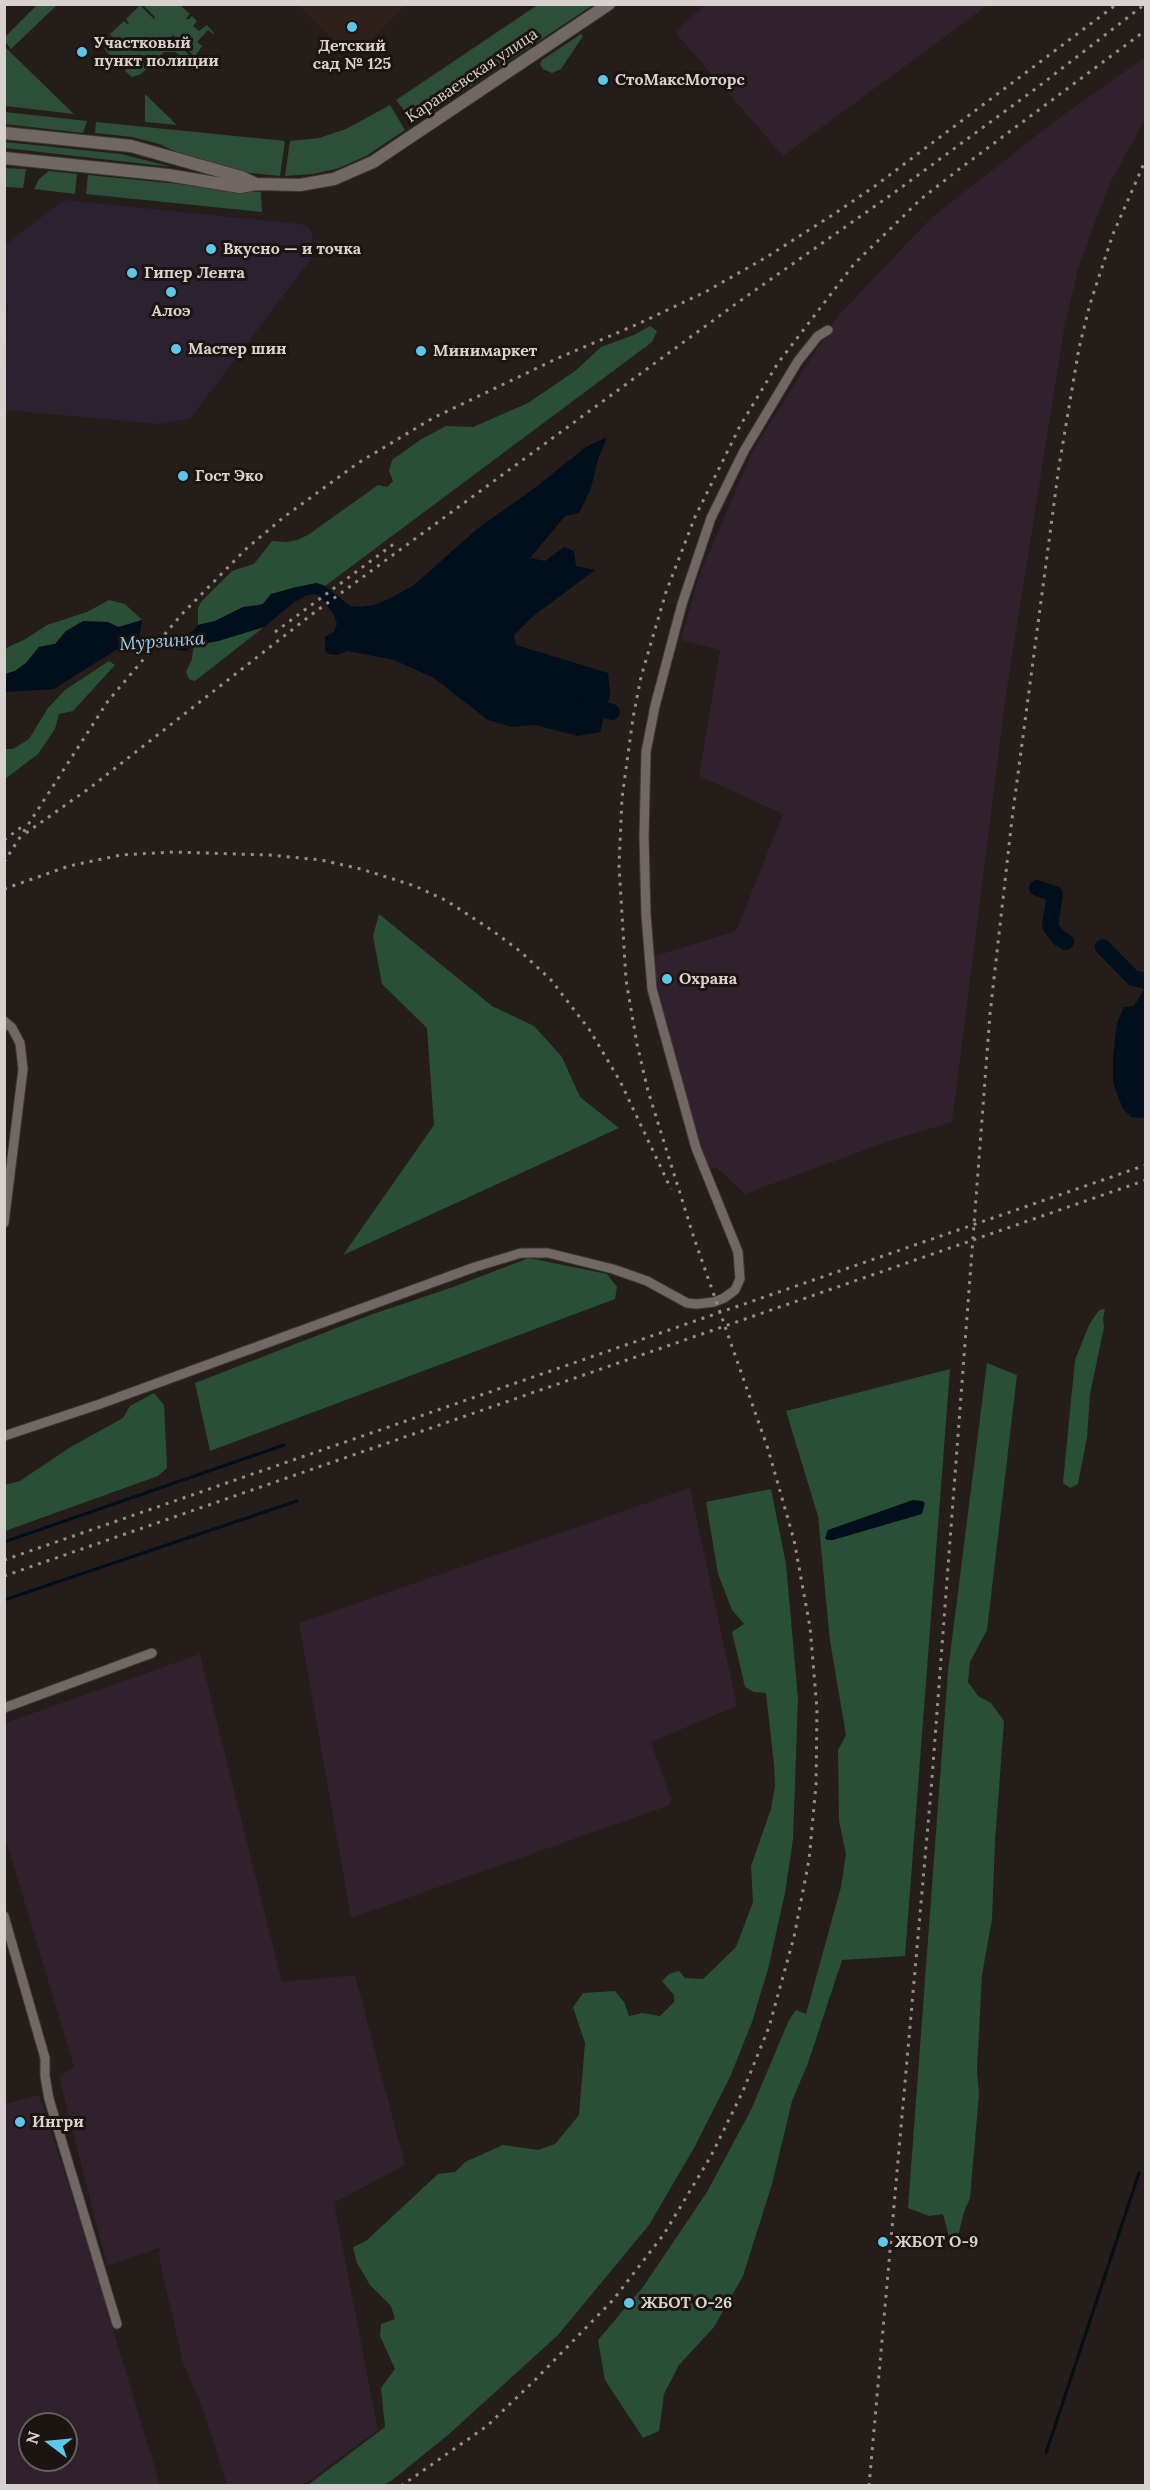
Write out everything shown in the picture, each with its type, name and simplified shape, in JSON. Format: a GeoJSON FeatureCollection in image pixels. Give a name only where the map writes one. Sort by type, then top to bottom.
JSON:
{"type":"FeatureCollection","features":[{"type":"Feature","properties":{"kind":"street","name":"Караваевская улица"},"geometry":{"type":"LineString","coordinates":[[256,183],[306,184],[351,173],[373,162],[609,4]]}},
{"type":"Feature","properties":{"kind":"street"},"geometry":{"type":"LineString","coordinates":[[4,134],[131,146],[256,183]]}},
{"type":"Feature","properties":{"kind":"street"},"geometry":{"type":"LineString","coordinates":[[4,158],[168,176],[232,186],[256,183]]}},
{"type":"Feature","properties":{"kind":"street"},"geometry":{"type":"LineString","coordinates":[[4,1436],[100,1404],[521,1253],[548,1253],[613,1269],[647,1281],[687,1303],[714,1302],[724,1298],[738,1286],[741,1271],[738,1252],[699,1156],[652,989],[646,915],[644,837],[646,752],[655,706],[682,604],[711,518],[744,451],[798,361],[818,336],[828,330]]}},
{"type":"Feature","properties":{"kind":"street"},"geometry":{"type":"LineString","coordinates":[[4,1021],[12,1028],[20,1043],[23,1069],[4,1223]]}},
{"type":"Feature","properties":{"kind":"street"},"geometry":{"type":"LineString","coordinates":[[4,1708],[152,1653]]}},
{"type":"Feature","properties":{"kind":"street"},"geometry":{"type":"LineString","coordinates":[[4,1916],[45,2058],[45,2076],[50,2099],[117,2324]]}},
{"type":"Feature","properties":{"kind":"shaded area"},"geometry":{"type":"Polygon","coordinates":[[[706,4],[988,5],[783,156],[675,32],[706,4]]]}},
{"type":"Feature","properties":{"kind":"shaded area","name":"Детский сад № 125"},"geometry":{"type":"Polygon","coordinates":[[[298,5],[406,5],[372,39],[335,42],[298,5]]]}},
{"type":"Feature","properties":{"kind":"shaded area"},"geometry":{"type":"Polygon","coordinates":[[[1144,58],[1146,60],[1145,119],[1108,187],[1079,266],[1065,323],[1007,688],[952,1122],[889,1141],[745,1194],[716,1167],[706,1170],[656,989],[652,957],[736,931],[783,814],[699,776],[720,650],[681,640],[699,576],[753,450],[838,316],[932,217],[1059,118],[1144,58]]]}},
{"type":"Feature","properties":{"kind":"shaded area"},"geometry":{"type":"Polygon","coordinates":[[[64,200],[300,224],[308,227],[312,233],[313,251],[310,260],[190,419],[160,424],[5,410],[8,304],[5,303],[5,245],[64,200]]]}},
{"type":"Feature","properties":{"kind":"shaded area"},"geometry":{"type":"Polygon","coordinates":[[[690,1488],[737,1706],[651,1742],[671,1799],[670,1805],[351,1918],[299,1623],[690,1488]]]}},
{"type":"Feature","properties":{"kind":"shaded area"},"geometry":{"type":"Polygon","coordinates":[[[200,1654],[282,1982],[355,1975],[405,2165],[334,2203],[378,2430],[306,2483],[294,2485],[227,2485],[203,2409],[183,2363],[158,2253],[162,2247],[107,2266],[59,2077],[74,2067],[5,1837],[5,1723],[200,1654]]]}},
{"type":"Feature","properties":{"kind":"shaded area"},"geometry":{"type":"Polygon","coordinates":[[[39,2095],[85,2236],[160,2485],[5,2485],[5,2104],[39,2095]]]}},
{"type":"Feature","properties":{"kind":"green space"},"geometry":{"type":"Polygon","coordinates":[[[539,4],[593,5],[417,122],[410,118],[396,100],[539,4]]]}},
{"type":"Feature","properties":{"kind":"green space"},"geometry":{"type":"Polygon","coordinates":[[[37,5],[57,5],[11,49],[5,42],[5,37],[37,5]]]}},
{"type":"Feature","properties":{"kind":"green space"},"geometry":{"type":"Polygon","coordinates":[[[140,5],[154,19],[155,17],[143,5],[180,5],[190,14],[186,18],[188,20],[192,16],[197,21],[193,26],[199,31],[207,25],[214,33],[208,30],[197,42],[202,46],[195,57],[173,35],[171,37],[193,59],[189,63],[175,52],[164,52],[141,74],[132,77],[125,71],[133,61],[123,69],[105,50],[104,42],[109,36],[113,38],[110,34],[124,21],[129,23],[126,19],[140,5]]]}},
{"type":"Feature","properties":{"kind":"green space"},"geometry":{"type":"Polygon","coordinates":[[[581,34],[583,36],[561,69],[552,73],[543,69],[540,64],[542,60],[581,34]]]}},
{"type":"Feature","properties":{"kind":"green space"},"geometry":{"type":"Polygon","coordinates":[[[5,47],[74,114],[5,106],[5,47]]]}},
{"type":"Feature","properties":{"kind":"green space"},"geometry":{"type":"Polygon","coordinates":[[[145,94],[177,125],[145,122],[145,94]]]}},
{"type":"Feature","properties":{"kind":"green space"},"geometry":{"type":"Polygon","coordinates":[[[390,105],[405,130],[366,156],[339,168],[313,174],[285,176],[290,141],[319,138],[346,129],[390,105]]]}},
{"type":"Feature","properties":{"kind":"green space"},"geometry":{"type":"Polygon","coordinates":[[[5,112],[87,121],[83,133],[5,124],[5,112]]]}},
{"type":"Feature","properties":{"kind":"green space"},"geometry":{"type":"Polygon","coordinates":[[[96,122],[285,141],[280,176],[232,171],[201,163],[159,144],[133,137],[95,133],[96,122]]]}},
{"type":"Feature","properties":{"kind":"green space"},"geometry":{"type":"Polygon","coordinates":[[[5,142],[121,154],[172,167],[5,148],[5,142]]]}},
{"type":"Feature","properties":{"kind":"green space"},"geometry":{"type":"Polygon","coordinates":[[[4,168],[26,169],[23,188],[5,187],[4,168]]]}},
{"type":"Feature","properties":{"kind":"green space"},"geometry":{"type":"Polygon","coordinates":[[[49,171],[77,174],[75,194],[34,189],[39,179],[49,171]]]}},
{"type":"Feature","properties":{"kind":"green space"},"geometry":{"type":"Polygon","coordinates":[[[88,175],[261,192],[262,212],[86,194],[88,175]]]}},
{"type":"Feature","properties":{"kind":"green space"},"geometry":{"type":"Polygon","coordinates":[[[650,326],[657,331],[652,342],[325,586],[317,583],[271,594],[263,604],[243,607],[215,621],[198,625],[198,608],[201,602],[232,571],[254,564],[272,541],[287,542],[308,535],[378,485],[387,487],[393,481],[389,471],[392,460],[420,440],[446,426],[473,427],[528,403],[575,371],[601,347],[634,335],[650,326]]]}},
{"type":"Feature","properties":{"kind":"green space"},"geometry":{"type":"Polygon","coordinates":[[[109,600],[125,604],[142,620],[118,627],[108,622],[66,631],[55,644],[39,647],[26,663],[15,671],[5,674],[5,650],[8,647],[47,625],[87,612],[109,600]]]}},
{"type":"Feature","properties":{"kind":"green space"},"geometry":{"type":"Polygon","coordinates":[[[264,627],[195,681],[189,679],[186,672],[192,659],[194,645],[218,641],[264,627]]]}},
{"type":"Feature","properties":{"kind":"green space"},"geometry":{"type":"Polygon","coordinates":[[[109,661],[115,665],[73,711],[59,714],[55,729],[38,754],[5,779],[5,749],[13,749],[29,739],[48,708],[65,690],[109,661]]]}},
{"type":"Feature","properties":{"kind":"green space"},"geometry":{"type":"Polygon","coordinates":[[[379,914],[492,1006],[534,1026],[562,1057],[580,1097],[619,1128],[343,1255],[434,1125],[427,1028],[382,984],[373,936],[379,914]]]}},
{"type":"Feature","properties":{"kind":"green space"},"geometry":{"type":"Polygon","coordinates":[[[529,1258],[607,1274],[617,1287],[615,1299],[210,1451],[195,1383],[370,1315],[529,1258]]]}},
{"type":"Feature","properties":{"kind":"green space"},"geometry":{"type":"Polygon","coordinates":[[[1105,1309],[1104,1327],[1090,1394],[1087,1437],[1078,1484],[1070,1488],[1063,1483],[1075,1360],[1089,1325],[1099,1310],[1105,1309]]]}},
{"type":"Feature","properties":{"kind":"green space"},"geometry":{"type":"Polygon","coordinates":[[[987,1363],[1017,1375],[987,1630],[970,1662],[968,1682],[978,1696],[991,1703],[1004,1721],[992,1919],[982,1975],[977,2070],[979,2094],[970,2198],[958,2236],[949,2237],[943,2214],[929,2216],[908,2208],[948,1671],[987,1363]]]}},
{"type":"Feature","properties":{"kind":"green space"},"geometry":{"type":"Polygon","coordinates":[[[950,1369],[905,1956],[842,1960],[808,2063],[792,2101],[772,2184],[743,2276],[714,2327],[679,2365],[664,2394],[659,2431],[643,2438],[605,2380],[598,2340],[643,2287],[707,2192],[751,2110],[789,2020],[796,2010],[806,2014],[841,1887],[846,1854],[839,1821],[838,1750],[846,1735],[830,1641],[818,1516],[786,1411],[950,1369]]]}},
{"type":"Feature","properties":{"kind":"green space"},"geometry":{"type":"Polygon","coordinates":[[[154,1393],[164,1405],[167,1468],[158,1476],[5,1531],[5,1485],[20,1481],[69,1448],[123,1418],[130,1406],[154,1393]]]}},
{"type":"Feature","properties":{"kind":"green space"},"geometry":{"type":"Polygon","coordinates":[[[771,1489],[786,1564],[798,1699],[793,1839],[785,1893],[768,1969],[752,2022],[730,2077],[694,2148],[649,2225],[558,2335],[448,2435],[391,2481],[383,2485],[308,2485],[385,2427],[381,2388],[395,2369],[380,2336],[381,2324],[395,2319],[391,2306],[370,2285],[357,2263],[353,2247],[366,2241],[438,2174],[455,2172],[465,2162],[503,2145],[538,2150],[555,2144],[579,2115],[585,2043],[573,2007],[583,1993],[615,1991],[624,2002],[629,2016],[642,2013],[660,2016],[674,2002],[674,1995],[662,1981],[669,1974],[679,1971],[685,1978],[703,1979],[736,1947],[753,1902],[751,1866],[771,1809],[775,1786],[774,1764],[766,1693],[754,1692],[745,1687],[732,1632],[744,1624],[732,1610],[718,1574],[706,1502],[771,1489]]]}},
{"type":"Feature","properties":{"kind":"water"},"geometry":{"type":"Polygon","coordinates":[[[607,437],[598,459],[591,488],[579,513],[565,516],[530,558],[545,561],[564,547],[574,551],[576,566],[595,570],[532,617],[514,635],[516,645],[608,673],[610,694],[600,732],[578,736],[535,725],[512,727],[488,720],[434,678],[394,660],[348,651],[337,655],[329,654],[325,651],[325,637],[334,632],[337,624],[334,615],[319,595],[314,594],[293,603],[264,627],[218,641],[194,645],[186,651],[146,644],[119,648],[54,689],[5,692],[5,674],[15,671],[26,663],[39,647],[55,644],[66,631],[83,621],[108,622],[118,627],[142,620],[139,638],[142,641],[164,641],[186,637],[198,625],[215,621],[243,607],[263,604],[271,594],[317,583],[325,586],[350,606],[374,605],[391,598],[414,585],[477,529],[532,490],[586,447],[607,437]]]}},
{"type":"Feature","properties":{"kind":"water"},"geometry":{"type":"Polygon","coordinates":[[[1145,987],[1145,1118],[1131,1117],[1123,1109],[1113,1083],[1113,1057],[1117,1023],[1124,1007],[1134,1006],[1145,987]]]}},
{"type":"Feature","properties":{"kind":"water"},"geometry":{"type":"Polygon","coordinates":[[[913,1500],[925,1503],[922,1514],[833,1540],[825,1538],[828,1530],[913,1500]]]}},
{"type":"Feature","properties":{"kind":"waterway","name":"Мурзинка"},"geometry":{"type":"LineString","coordinates":[[584,704],[612,712]]}},
{"type":"Feature","properties":{"kind":"waterway","name":"Мурзинка"},"geometry":{"type":"LineString","coordinates":[[1037,888],[1055,894],[1050,926],[1059,938],[1066,942]]}},
{"type":"Feature","properties":{"kind":"waterway","name":"Мурзинка"},"geometry":{"type":"LineString","coordinates":[[1103,947],[1133,978],[1146,981]]}},
{"type":"Feature","properties":{"kind":"waterway"},"geometry":{"type":"LineString","coordinates":[[4,1542],[284,1445]]}},
{"type":"Feature","properties":{"kind":"waterway"},"geometry":{"type":"LineString","coordinates":[[4,1600],[297,1501]]}},
{"type":"Feature","properties":{"kind":"waterway"},"geometry":{"type":"LineString","coordinates":[[1046,2453],[1139,2173]]}},
{"type":"Feature","properties":{"kind":"railway"},"geometry":{"type":"LineString","coordinates":[[4,862],[108,701],[182,614],[247,548],[284,517],[358,463],[433,418],[556,359],[707,291],[765,258],[875,186],[1117,4]]}},
{"type":"Feature","properties":{"kind":"railway"},"geometry":{"type":"LineString","coordinates":[[26,833],[91,787],[311,615],[737,303],[895,192],[1038,87],[1145,4]]}},
{"type":"Feature","properties":{"kind":"railway"},"geometry":{"type":"LineString","coordinates":[[401,2486],[487,2426],[534,2381],[613,2300],[664,2234],[711,2156],[743,2091],[769,2027],[794,1937],[809,1860],[816,1785],[817,1709],[810,1627],[794,1540],[768,1449],[694,1238],[648,1091],[626,980],[619,865],[622,798],[641,677],[666,592],[695,517],[740,426],[778,363],[854,264],[921,199],[1146,30]]}},
{"type":"Feature","properties":{"kind":"railway"},"geometry":{"type":"LineString","coordinates":[[869,2486],[931,1791],[990,1014],[1012,819],[1059,466],[1079,348],[1090,304],[1113,234],[1146,159]]}},
{"type":"Feature","properties":{"kind":"railway"},"geometry":{"type":"LineString","coordinates":[[275,632],[395,543]]}},
{"type":"Feature","properties":{"kind":"railway"},"geometry":{"type":"LineString","coordinates":[[4,840],[23,826]]}},
{"type":"Feature","properties":{"kind":"railway"},"geometry":{"type":"LineString","coordinates":[[4,889],[69,866],[121,855],[173,852],[270,855],[321,860],[361,869],[415,886],[447,901],[493,931],[521,952],[551,980],[589,1029],[620,1081],[671,1189]]}},
{"type":"Feature","properties":{"kind":"railway"},"geometry":{"type":"LineString","coordinates":[[4,1560],[1146,1165]]}},
{"type":"Feature","properties":{"kind":"railway"},"geometry":{"type":"LineString","coordinates":[[4,1576],[1146,1180]]}},
{"type":"Feature","properties":{"kind":"place","name":"Детский сад № 125"},"geometry":{"type":"Point","coordinates":[352,27]}},
{"type":"Feature","properties":{"kind":"place","name":"Участковый пункт полиции"},"geometry":{"type":"Point","coordinates":[82,52]}},
{"type":"Feature","properties":{"kind":"place","name":"СтоМаксМоторс"},"geometry":{"type":"Point","coordinates":[603,80]}},
{"type":"Feature","properties":{"kind":"place","name":"Вкусно — и точка"},"geometry":{"type":"Point","coordinates":[211,249]}},
{"type":"Feature","properties":{"kind":"place","name":"Гипер Лента"},"geometry":{"type":"Point","coordinates":[132,273]}},
{"type":"Feature","properties":{"kind":"place","name":"Алоэ"},"geometry":{"type":"Point","coordinates":[171,292]}},
{"type":"Feature","properties":{"kind":"place","name":"Мастер шин"},"geometry":{"type":"Point","coordinates":[176,349]}},
{"type":"Feature","properties":{"kind":"place","name":"Минимаркет"},"geometry":{"type":"Point","coordinates":[421,351]}},
{"type":"Feature","properties":{"kind":"place","name":"Гост Эко"},"geometry":{"type":"Point","coordinates":[183,476]}},
{"type":"Feature","properties":{"kind":"place","name":"Охрана"},"geometry":{"type":"Point","coordinates":[667,979]}},
{"type":"Feature","properties":{"kind":"place","name":"Ингри"},"geometry":{"type":"Point","coordinates":[20,2122]}},
{"type":"Feature","properties":{"kind":"place","name":"ЖБОТ О-9"},"geometry":{"type":"Point","coordinates":[883,2242]}},
{"type":"Feature","properties":{"kind":"place","name":"ЖБОТ О-26"},"geometry":{"type":"Point","coordinates":[629,2303]}}]}
